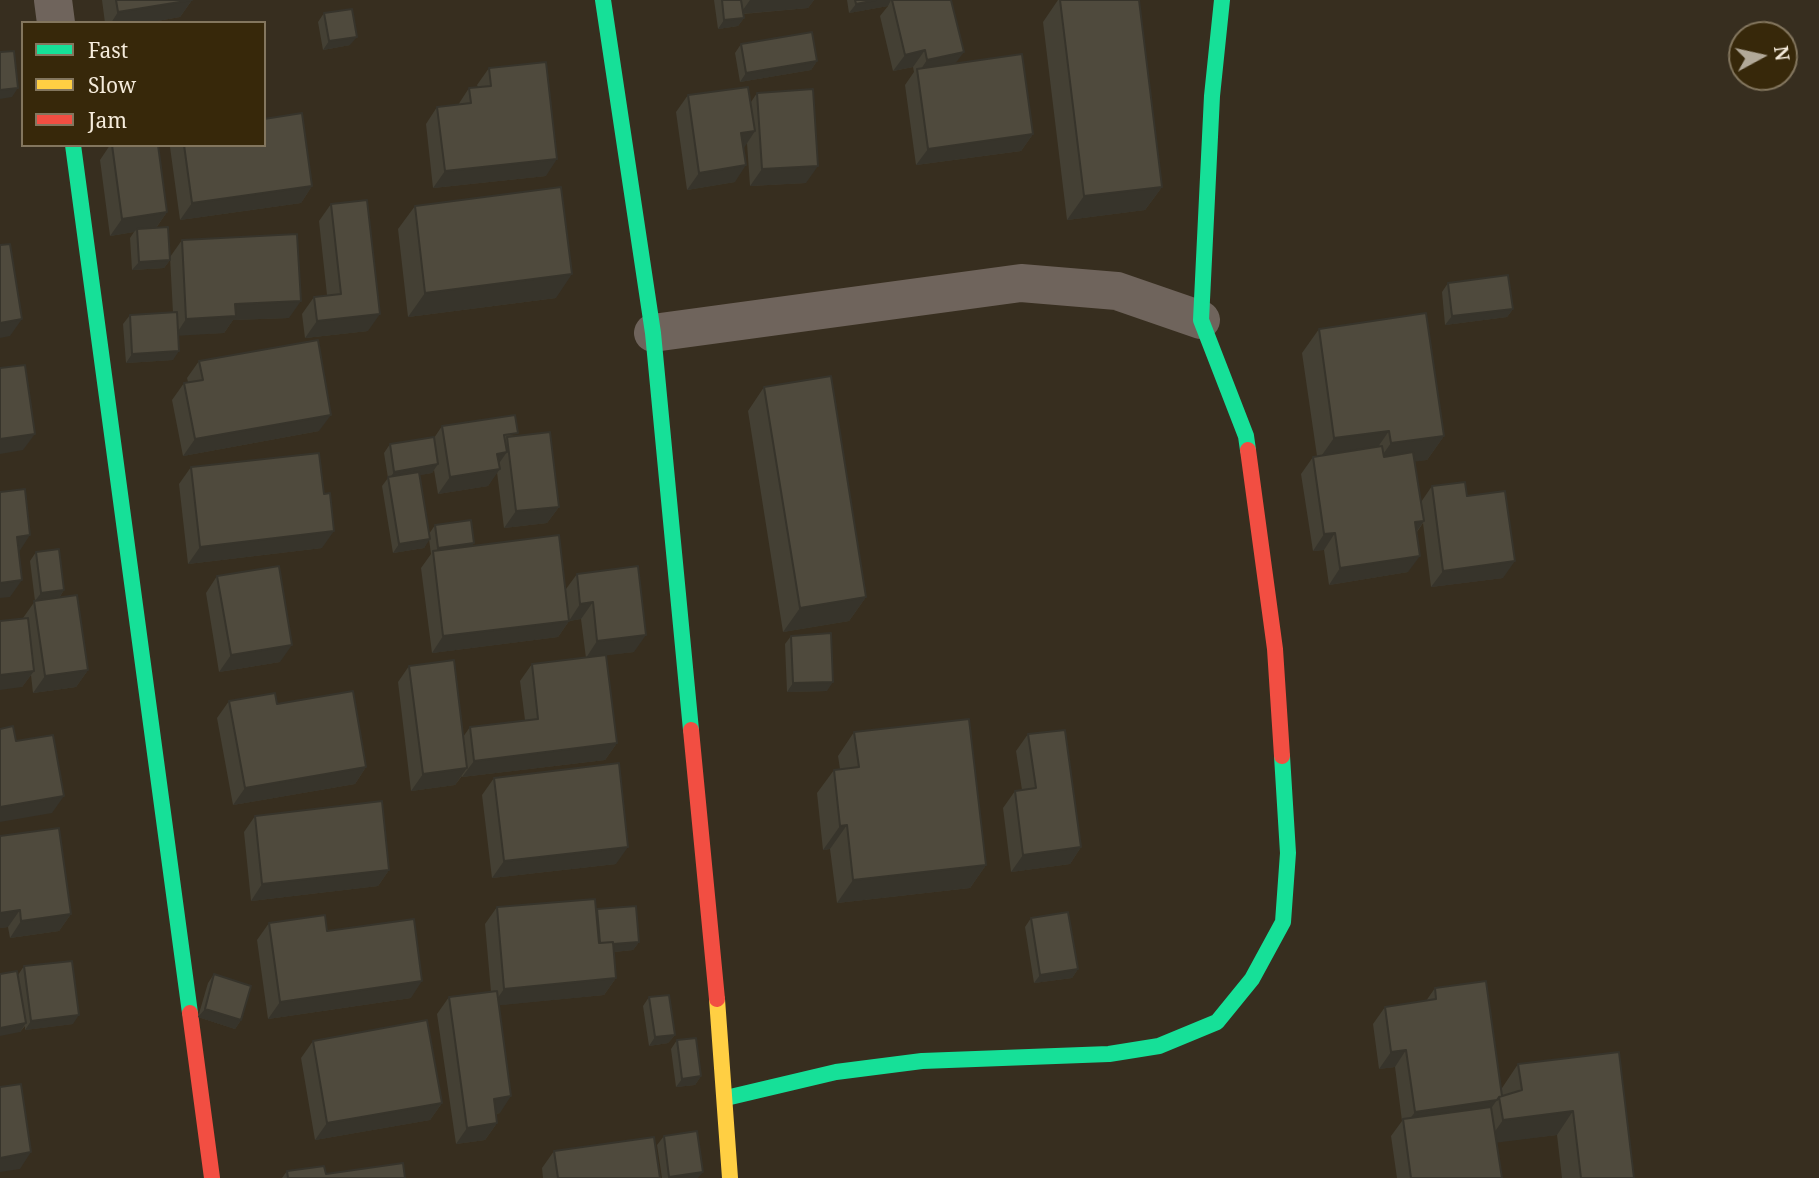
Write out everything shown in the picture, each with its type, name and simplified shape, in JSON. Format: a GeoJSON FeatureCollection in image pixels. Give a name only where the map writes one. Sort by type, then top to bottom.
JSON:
{"type":"FeatureCollection","features":[{"type":"Feature","properties":{"kind":"street"},"geometry":{"type":"LineString","coordinates":[[53,0],[56,21]]}},
{"type":"Feature","properties":{"kind":"street"},"geometry":{"type":"LineString","coordinates":[[603,0],[653,333],[726,1098],[730,1178]]}},
{"type":"Feature","properties":{"kind":"street"},"geometry":{"type":"LineString","coordinates":[[726,1098],[849,1070],[922,1062],[1108,1054],[1159,1045],[1217,1022],[1252,979],[1283,922],[1287,867],[1275,649],[1246,436],[1201,320],[1212,96],[1222,0]]}},
{"type":"Feature","properties":{"kind":"street"},"geometry":{"type":"LineString","coordinates":[[73,147],[212,1178]]}},
{"type":"Feature","properties":{"kind":"street"},"geometry":{"type":"LineString","coordinates":[[653,333],[1021,283],[1117,291],[1201,320]]}},
{"type":"Feature","properties":{"kind":"building"},"geometry":{"type":"Polygon","coordinates":[[[116,0],[192,0],[118,12],[116,0]]]}},
{"type":"Feature","properties":{"kind":"building"},"geometry":{"type":"Polygon","coordinates":[[[722,0],[741,0],[744,18],[724,20],[722,0]]]}},
{"type":"Feature","properties":{"kind":"building"},"geometry":{"type":"Polygon","coordinates":[[[855,0],[876,0],[856,4],[855,0]]]}},
{"type":"Feature","properties":{"kind":"building"},"geometry":{"type":"Polygon","coordinates":[[[892,0],[951,0],[964,52],[927,60],[925,50],[905,55],[892,0]]]}},
{"type":"Feature","properties":{"kind":"building"},"geometry":{"type":"Polygon","coordinates":[[[1060,0],[1139,0],[1162,187],[1084,196],[1060,0]]]}},
{"type":"Feature","properties":{"kind":"building"},"geometry":{"type":"Polygon","coordinates":[[[352,9],[357,37],[329,41],[324,13],[352,9]]]}},
{"type":"Feature","properties":{"kind":"building"},"geometry":{"type":"Polygon","coordinates":[[[812,32],[817,61],[746,73],[741,44],[812,32]]]}},
{"type":"Feature","properties":{"kind":"building"},"geometry":{"type":"Polygon","coordinates":[[[14,51],[18,88],[0,90],[0,52],[14,51]]]}},
{"type":"Feature","properties":{"kind":"building"},"geometry":{"type":"Polygon","coordinates":[[[1022,54],[1033,134],[928,149],[917,69],[1022,54]]]}},
{"type":"Feature","properties":{"kind":"building"},"geometry":{"type":"Polygon","coordinates":[[[546,62],[557,159],[445,171],[437,107],[471,103],[469,88],[491,86],[489,68],[546,62]]]}},
{"type":"Feature","properties":{"kind":"building"},"geometry":{"type":"Polygon","coordinates":[[[748,87],[755,131],[741,133],[746,165],[699,173],[688,95],[748,87]]]}},
{"type":"Feature","properties":{"kind":"building"},"geometry":{"type":"Polygon","coordinates":[[[813,89],[818,166],[762,169],[757,93],[813,89]]]}},
{"type":"Feature","properties":{"kind":"building"},"geometry":{"type":"Polygon","coordinates":[[[302,113],[312,186],[192,203],[184,147],[266,147],[266,119],[302,113]]]}},
{"type":"Feature","properties":{"kind":"building"},"geometry":{"type":"Polygon","coordinates":[[[112,147],[158,147],[167,212],[122,219],[112,147]]]}},
{"type":"Feature","properties":{"kind":"building"},"geometry":{"type":"Polygon","coordinates":[[[561,187],[572,274],[425,293],[415,206],[561,187]]]}},
{"type":"Feature","properties":{"kind":"building"},"geometry":{"type":"Polygon","coordinates":[[[367,200],[380,314],[317,321],[314,297],[341,294],[331,204],[367,200]]]}},
{"type":"Feature","properties":{"kind":"building"},"geometry":{"type":"Polygon","coordinates":[[[168,227],[170,260],[139,262],[137,229],[168,227]]]}},
{"type":"Feature","properties":{"kind":"building"},"geometry":{"type":"Polygon","coordinates":[[[297,234],[301,301],[235,304],[236,316],[186,319],[182,240],[297,234]]]}},
{"type":"Feature","properties":{"kind":"building"},"geometry":{"type":"Polygon","coordinates":[[[10,244],[22,319],[0,323],[0,245],[10,244]]]}},
{"type":"Feature","properties":{"kind":"building"},"geometry":{"type":"Polygon","coordinates":[[[1508,275],[1513,309],[1452,316],[1448,283],[1508,275]]]}},
{"type":"Feature","properties":{"kind":"building"},"geometry":{"type":"Polygon","coordinates":[[[177,312],[179,351],[132,354],[130,315],[177,312]]]}},
{"type":"Feature","properties":{"kind":"building"},"geometry":{"type":"Polygon","coordinates":[[[1426,313],[1444,436],[1391,443],[1389,431],[1334,438],[1319,329],[1426,313]]]}},
{"type":"Feature","properties":{"kind":"building"},"geometry":{"type":"Polygon","coordinates":[[[318,340],[331,415],[195,439],[184,383],[203,380],[199,361],[318,340]]]}},
{"type":"Feature","properties":{"kind":"building"},"geometry":{"type":"Polygon","coordinates":[[[25,365],[35,434],[0,439],[0,368],[25,365]]]}},
{"type":"Feature","properties":{"kind":"building"},"geometry":{"type":"Polygon","coordinates":[[[831,376],[866,597],[800,608],[764,387],[831,376]]]}},
{"type":"Feature","properties":{"kind":"building"},"geometry":{"type":"Polygon","coordinates":[[[515,415],[518,433],[504,435],[507,452],[497,454],[500,469],[450,477],[442,426],[515,415]]]}},
{"type":"Feature","properties":{"kind":"building"},"geometry":{"type":"Polygon","coordinates":[[[550,432],[559,507],[516,511],[507,437],[550,432]]]}},
{"type":"Feature","properties":{"kind":"building"},"geometry":{"type":"Polygon","coordinates":[[[434,437],[438,464],[394,472],[390,444],[434,437]]]}},
{"type":"Feature","properties":{"kind":"building"},"geometry":{"type":"Polygon","coordinates":[[[1382,446],[1384,457],[1413,452],[1424,521],[1415,522],[1420,556],[1340,568],[1335,533],[1324,534],[1313,457],[1382,446]]]}},
{"type":"Feature","properties":{"kind":"building"},"geometry":{"type":"Polygon","coordinates":[[[319,453],[324,494],[330,493],[334,531],[200,547],[191,467],[319,453]]]}},
{"type":"Feature","properties":{"kind":"building"},"geometry":{"type":"Polygon","coordinates":[[[419,472],[430,539],[399,544],[388,477],[419,472]]]}},
{"type":"Feature","properties":{"kind":"building"},"geometry":{"type":"Polygon","coordinates":[[[1465,482],[1467,496],[1505,491],[1515,561],[1443,571],[1432,486],[1465,482]]]}},
{"type":"Feature","properties":{"kind":"building"},"geometry":{"type":"Polygon","coordinates":[[[25,489],[30,535],[17,537],[22,580],[0,583],[0,492],[25,489]]]}},
{"type":"Feature","properties":{"kind":"building"},"geometry":{"type":"Polygon","coordinates":[[[471,520],[474,543],[438,548],[435,525],[471,520]]]}},
{"type":"Feature","properties":{"kind":"building"},"geometry":{"type":"Polygon","coordinates":[[[559,535],[569,621],[443,636],[433,551],[559,535]]]}},
{"type":"Feature","properties":{"kind":"building"},"geometry":{"type":"Polygon","coordinates":[[[59,549],[64,590],[41,593],[36,552],[59,549]]]}},
{"type":"Feature","properties":{"kind":"building"},"geometry":{"type":"Polygon","coordinates":[[[279,566],[292,645],[231,655],[217,576],[279,566]]]}},
{"type":"Feature","properties":{"kind":"building"},"geometry":{"type":"Polygon","coordinates":[[[638,566],[646,635],[597,641],[593,602],[580,604],[577,574],[638,566]]]}},
{"type":"Feature","properties":{"kind":"building"},"geometry":{"type":"Polygon","coordinates":[[[77,595],[88,670],[45,676],[34,601],[77,595]]]}},
{"type":"Feature","properties":{"kind":"building"},"geometry":{"type":"Polygon","coordinates":[[[28,618],[34,671],[0,675],[0,621],[28,618]]]}},
{"type":"Feature","properties":{"kind":"building"},"geometry":{"type":"Polygon","coordinates":[[[831,633],[833,682],[793,683],[791,636],[831,633]]]}},
{"type":"Feature","properties":{"kind":"building"},"geometry":{"type":"Polygon","coordinates":[[[606,655],[617,743],[474,761],[470,727],[538,719],[532,664],[606,655]]]}},
{"type":"Feature","properties":{"kind":"building"},"geometry":{"type":"Polygon","coordinates":[[[454,660],[467,768],[423,774],[409,666],[454,660]]]}},
{"type":"Feature","properties":{"kind":"building"},"geometry":{"type":"Polygon","coordinates":[[[353,691],[366,767],[245,788],[229,701],[275,693],[277,704],[353,691]]]}},
{"type":"Feature","properties":{"kind":"building"},"geometry":{"type":"Polygon","coordinates":[[[969,719],[986,865],[853,880],[847,825],[840,826],[834,770],[859,767],[854,732],[969,719]]]}},
{"type":"Feature","properties":{"kind":"building"},"geometry":{"type":"Polygon","coordinates":[[[13,726],[16,741],[53,735],[64,796],[0,807],[0,729],[13,726]]]}},
{"type":"Feature","properties":{"kind":"building"},"geometry":{"type":"Polygon","coordinates":[[[1065,730],[1081,847],[1023,855],[1015,791],[1036,788],[1028,734],[1065,730]]]}},
{"type":"Feature","properties":{"kind":"building"},"geometry":{"type":"Polygon","coordinates":[[[619,763],[628,847],[504,861],[494,778],[619,763]]]}},
{"type":"Feature","properties":{"kind":"building"},"geometry":{"type":"Polygon","coordinates":[[[382,801],[389,870],[262,884],[255,816],[382,801]]]}},
{"type":"Feature","properties":{"kind":"building"},"geometry":{"type":"Polygon","coordinates":[[[59,828],[71,914],[21,921],[20,910],[0,913],[0,836],[59,828]]]}},
{"type":"Feature","properties":{"kind":"building"},"geometry":{"type":"Polygon","coordinates":[[[595,899],[599,943],[613,942],[616,978],[504,989],[497,907],[595,899]]]}},
{"type":"Feature","properties":{"kind":"building"},"geometry":{"type":"Polygon","coordinates":[[[636,906],[639,942],[600,943],[597,909],[636,906]]]}},
{"type":"Feature","properties":{"kind":"building"},"geometry":{"type":"Polygon","coordinates":[[[1068,912],[1078,969],[1040,975],[1031,918],[1068,912]]]}},
{"type":"Feature","properties":{"kind":"building"},"geometry":{"type":"Polygon","coordinates":[[[325,915],[327,931],[414,919],[422,981],[280,1002],[269,923],[325,915]]]}},
{"type":"Feature","properties":{"kind":"building"},"geometry":{"type":"Polygon","coordinates":[[[72,961],[79,1015],[31,1021],[24,966],[72,961]]]}},
{"type":"Feature","properties":{"kind":"building"},"geometry":{"type":"Polygon","coordinates":[[[17,971],[26,1023],[0,1028],[0,974],[17,971]]]}},
{"type":"Feature","properties":{"kind":"building"},"geometry":{"type":"Polygon","coordinates":[[[214,974],[251,986],[241,1020],[205,1009],[214,974]]]}},
{"type":"Feature","properties":{"kind":"building"},"geometry":{"type":"Polygon","coordinates":[[[1486,981],[1502,1096],[1497,1100],[1415,1112],[1406,1050],[1391,1052],[1385,1007],[1436,999],[1435,988],[1486,981]]]}},
{"type":"Feature","properties":{"kind":"building"},"geometry":{"type":"Polygon","coordinates":[[[497,991],[511,1096],[494,1099],[497,1123],[467,1128],[449,997],[497,991]]]}},
{"type":"Feature","properties":{"kind":"building"},"geometry":{"type":"Polygon","coordinates":[[[669,995],[675,1035],[655,1037],[649,997],[669,995]]]}},
{"type":"Feature","properties":{"kind":"building"},"geometry":{"type":"Polygon","coordinates":[[[427,1020],[442,1103],[327,1123],[313,1041],[427,1020]]]}},
{"type":"Feature","properties":{"kind":"building"},"geometry":{"type":"Polygon","coordinates":[[[696,1038],[701,1076],[682,1079],[677,1040],[696,1038]]]}},
{"type":"Feature","properties":{"kind":"building"},"geometry":{"type":"Polygon","coordinates":[[[1619,1052],[1634,1178],[1581,1178],[1573,1111],[1503,1120],[1499,1097],[1522,1090],[1518,1064],[1619,1052]]]}},
{"type":"Feature","properties":{"kind":"building"},"geometry":{"type":"Polygon","coordinates":[[[21,1084],[31,1152],[0,1158],[0,1087],[21,1084]]]}},
{"type":"Feature","properties":{"kind":"building"},"geometry":{"type":"Polygon","coordinates":[[[1491,1107],[1502,1178],[1411,1178],[1403,1119],[1491,1107]]]}},
{"type":"Feature","properties":{"kind":"building"},"geometry":{"type":"Polygon","coordinates":[[[697,1131],[703,1172],[669,1177],[664,1136],[697,1131]]]}},
{"type":"Feature","properties":{"kind":"building"},"geometry":{"type":"Polygon","coordinates":[[[654,1137],[660,1178],[558,1178],[554,1151],[654,1137]]]}},
{"type":"Feature","properties":{"kind":"building"},"geometry":{"type":"Polygon","coordinates":[[[403,1163],[405,1178],[288,1178],[287,1171],[324,1166],[326,1174],[403,1163]]]}},
{"type":"Feature","properties":{"kind":"traffic: fast"},"geometry":{"type":"LineString","coordinates":[[603,0],[653,333],[691,730]]}},
{"type":"Feature","properties":{"kind":"traffic: fast"},"geometry":{"type":"LineString","coordinates":[[1222,0],[1212,96],[1201,320],[1246,436],[1248,450]]}},
{"type":"Feature","properties":{"kind":"traffic: fast"},"geometry":{"type":"LineString","coordinates":[[73,147],[190,1013]]}},
{"type":"Feature","properties":{"kind":"traffic: fast"},"geometry":{"type":"LineString","coordinates":[[726,1098],[836,1072],[922,1061],[1109,1054],[1159,1046],[1217,1022],[1252,979],[1283,922],[1288,853],[1282,756]]}},
{"type":"Feature","properties":{"kind":"traffic: slow"},"geometry":{"type":"LineString","coordinates":[[717,999],[730,1178]]}},
{"type":"Feature","properties":{"kind":"traffic: jam"},"geometry":{"type":"LineString","coordinates":[[1248,450],[1275,649],[1282,756]]}},
{"type":"Feature","properties":{"kind":"traffic: jam"},"geometry":{"type":"LineString","coordinates":[[691,730],[717,999]]}},
{"type":"Feature","properties":{"kind":"traffic: jam"},"geometry":{"type":"LineString","coordinates":[[190,1013],[212,1178]]}}]}
